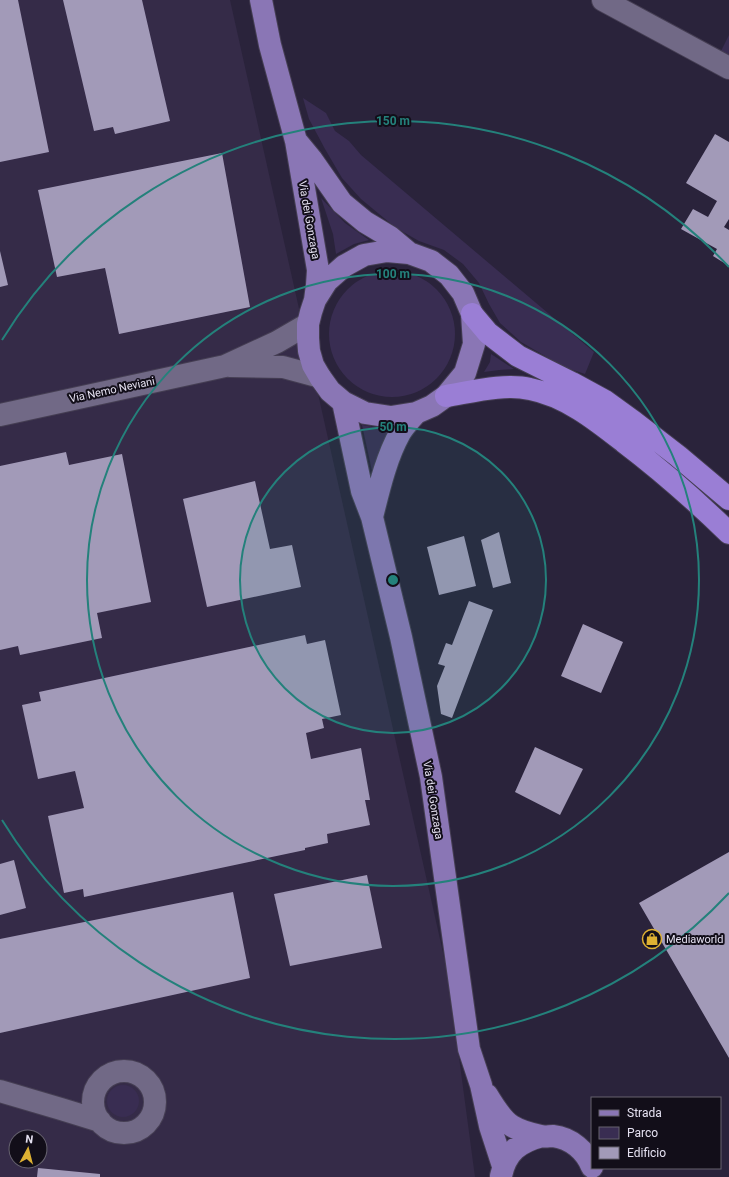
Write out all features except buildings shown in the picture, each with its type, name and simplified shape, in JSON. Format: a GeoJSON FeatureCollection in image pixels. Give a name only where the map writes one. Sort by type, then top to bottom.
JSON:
{"type":"FeatureCollection","features":[{"type":"Feature","properties":{"kind":"highway"},"geometry":{"type":"LineString","coordinates":[[472,314],[488,333],[518,356],[605,401],[678,456],[729,499]]}},
{"type":"Feature","properties":{"kind":"highway"},"geometry":{"type":"LineString","coordinates":[[446,396],[503,387],[529,388],[564,400],[606,428],[657,467],[729,533]]}},
{"type":"Feature","properties":{"kind":"main road","name":"Via dei Gonzaga"},"geometry":{"type":"LineString","coordinates":[[261,0],[270,45],[296,141],[318,270],[315,300]]}},
{"type":"Feature","properties":{"kind":"main road","name":"Via dei Gonzaga"},"geometry":{"type":"LineString","coordinates":[[296,141],[312,160],[342,202],[365,222],[390,237],[409,253]]}},
{"type":"Feature","properties":{"kind":"main road","name":"Via dei Gonzaga"},"geometry":{"type":"LineString","coordinates":[[387,251],[409,253],[431,262],[449,275],[463,293],[472,314],[474,344],[465,373],[446,396],[432,406],[416,413],[391,417],[366,413],[343,402],[330,391],[313,365],[309,352],[308,338],[310,312],[315,300],[327,281],[344,266],[364,255],[387,251]]}},
{"type":"Feature","properties":{"kind":"main road","name":"Via dei Gonzaga"},"geometry":{"type":"LineString","coordinates":[[343,402],[362,491],[372,517],[401,637],[431,777],[469,1049],[482,1085],[490,1126],[502,1172]]}},
{"type":"Feature","properties":{"kind":"main road","name":"Via dei Gonzaga"},"geometry":{"type":"LineString","coordinates":[[372,517],[390,454],[400,432],[416,413]]}},
{"type":"Feature","properties":{"kind":"main road","name":"Via dei Gonzaga"},"geometry":{"type":"LineString","coordinates":[[482,1085],[495,1108],[511,1125],[523,1131],[542,1136]]}},
{"type":"Feature","properties":{"kind":"main road","name":"Via dei Gonzaga"},"geometry":{"type":"LineString","coordinates":[[502,1172],[510,1155],[519,1146],[529,1139],[542,1136],[554,1136],[575,1144],[584,1152],[591,1165]]}},
{"type":"Feature","properties":{"kind":"street"},"geometry":{"type":"LineString","coordinates":[[270,45],[272,0]]}},
{"type":"Feature","properties":{"kind":"street"},"geometry":{"type":"LineString","coordinates":[[603,0],[729,68]]}},
{"type":"Feature","properties":{"kind":"street","name":"Via Nemo Neviani"},"geometry":{"type":"LineString","coordinates":[[0,415],[225,366],[276,342],[308,324]]}},
{"type":"Feature","properties":{"kind":"street","name":"Via Nemo Neviani"},"geometry":{"type":"LineString","coordinates":[[225,366],[283,367],[320,377]]}},
{"type":"Feature","properties":{"kind":"street"},"geometry":{"type":"LineString","coordinates":[[122,1071],[132,1072],[142,1077],[149,1084],[154,1094],[155,1104],[147,1123],[138,1130],[128,1133],[118,1132],[108,1128],[100,1121],[93,1106],[93,1098],[96,1088],[103,1079],[111,1074],[122,1071]]}},
{"type":"Feature","properties":{"kind":"street"},"geometry":{"type":"LineString","coordinates":[[0,1091],[100,1121]]}},
{"type":"Feature","properties":{"kind":"street"},"geometry":{"type":"LineString","coordinates":[[61,1109],[93,1098]]}},
{"type":"Feature","properties":{"kind":"shaded area"},"geometry":{"type":"Polygon","coordinates":[[[0,0],[230,0],[448,975],[475,1177],[0,1177],[0,0]]]}},
{"type":"Feature","properties":{"kind":"green space"},"geometry":{"type":"Polygon","coordinates":[[[729,35],[729,68],[716,61],[729,35]]]}},
{"type":"Feature","properties":{"kind":"green space"},"geometry":{"type":"Polygon","coordinates":[[[303,98],[326,113],[335,131],[349,141],[361,155],[594,352],[585,374],[564,367],[521,342],[500,323],[479,283],[463,264],[444,250],[419,241],[396,228],[361,199],[342,178],[325,149],[309,119],[303,98]]]}},
{"type":"Feature","properties":{"kind":"green space"},"geometry":{"type":"Polygon","coordinates":[[[321,198],[345,223],[369,240],[354,244],[336,254],[333,234],[321,198]]]}},
{"type":"Feature","properties":{"kind":"green space"},"geometry":{"type":"Polygon","coordinates":[[[398,271],[410,273],[422,278],[437,289],[448,304],[453,316],[455,334],[453,352],[448,364],[437,379],[422,390],[410,395],[386,397],[374,395],[362,390],[347,379],[336,364],[331,352],[329,328],[331,316],[336,304],[347,289],[362,278],[374,273],[398,271]]]}},
{"type":"Feature","properties":{"kind":"green space"},"geometry":{"type":"Polygon","coordinates":[[[491,354],[514,369],[484,372],[490,362],[491,354]]]}},
{"type":"Feature","properties":{"kind":"green space"},"geometry":{"type":"Polygon","coordinates":[[[362,425],[389,430],[374,480],[362,425]]]}},
{"type":"Feature","properties":{"kind":"green space"},"geometry":{"type":"Polygon","coordinates":[[[120,1085],[126,1085],[136,1092],[139,1101],[138,1107],[132,1114],[126,1117],[120,1117],[110,1110],[107,1104],[107,1098],[114,1088],[120,1085]]]}},
{"type":"Feature","properties":{"kind":"place","name":"Mediaworld"},"geometry":{"type":"Point","coordinates":[652,939]}}]}
